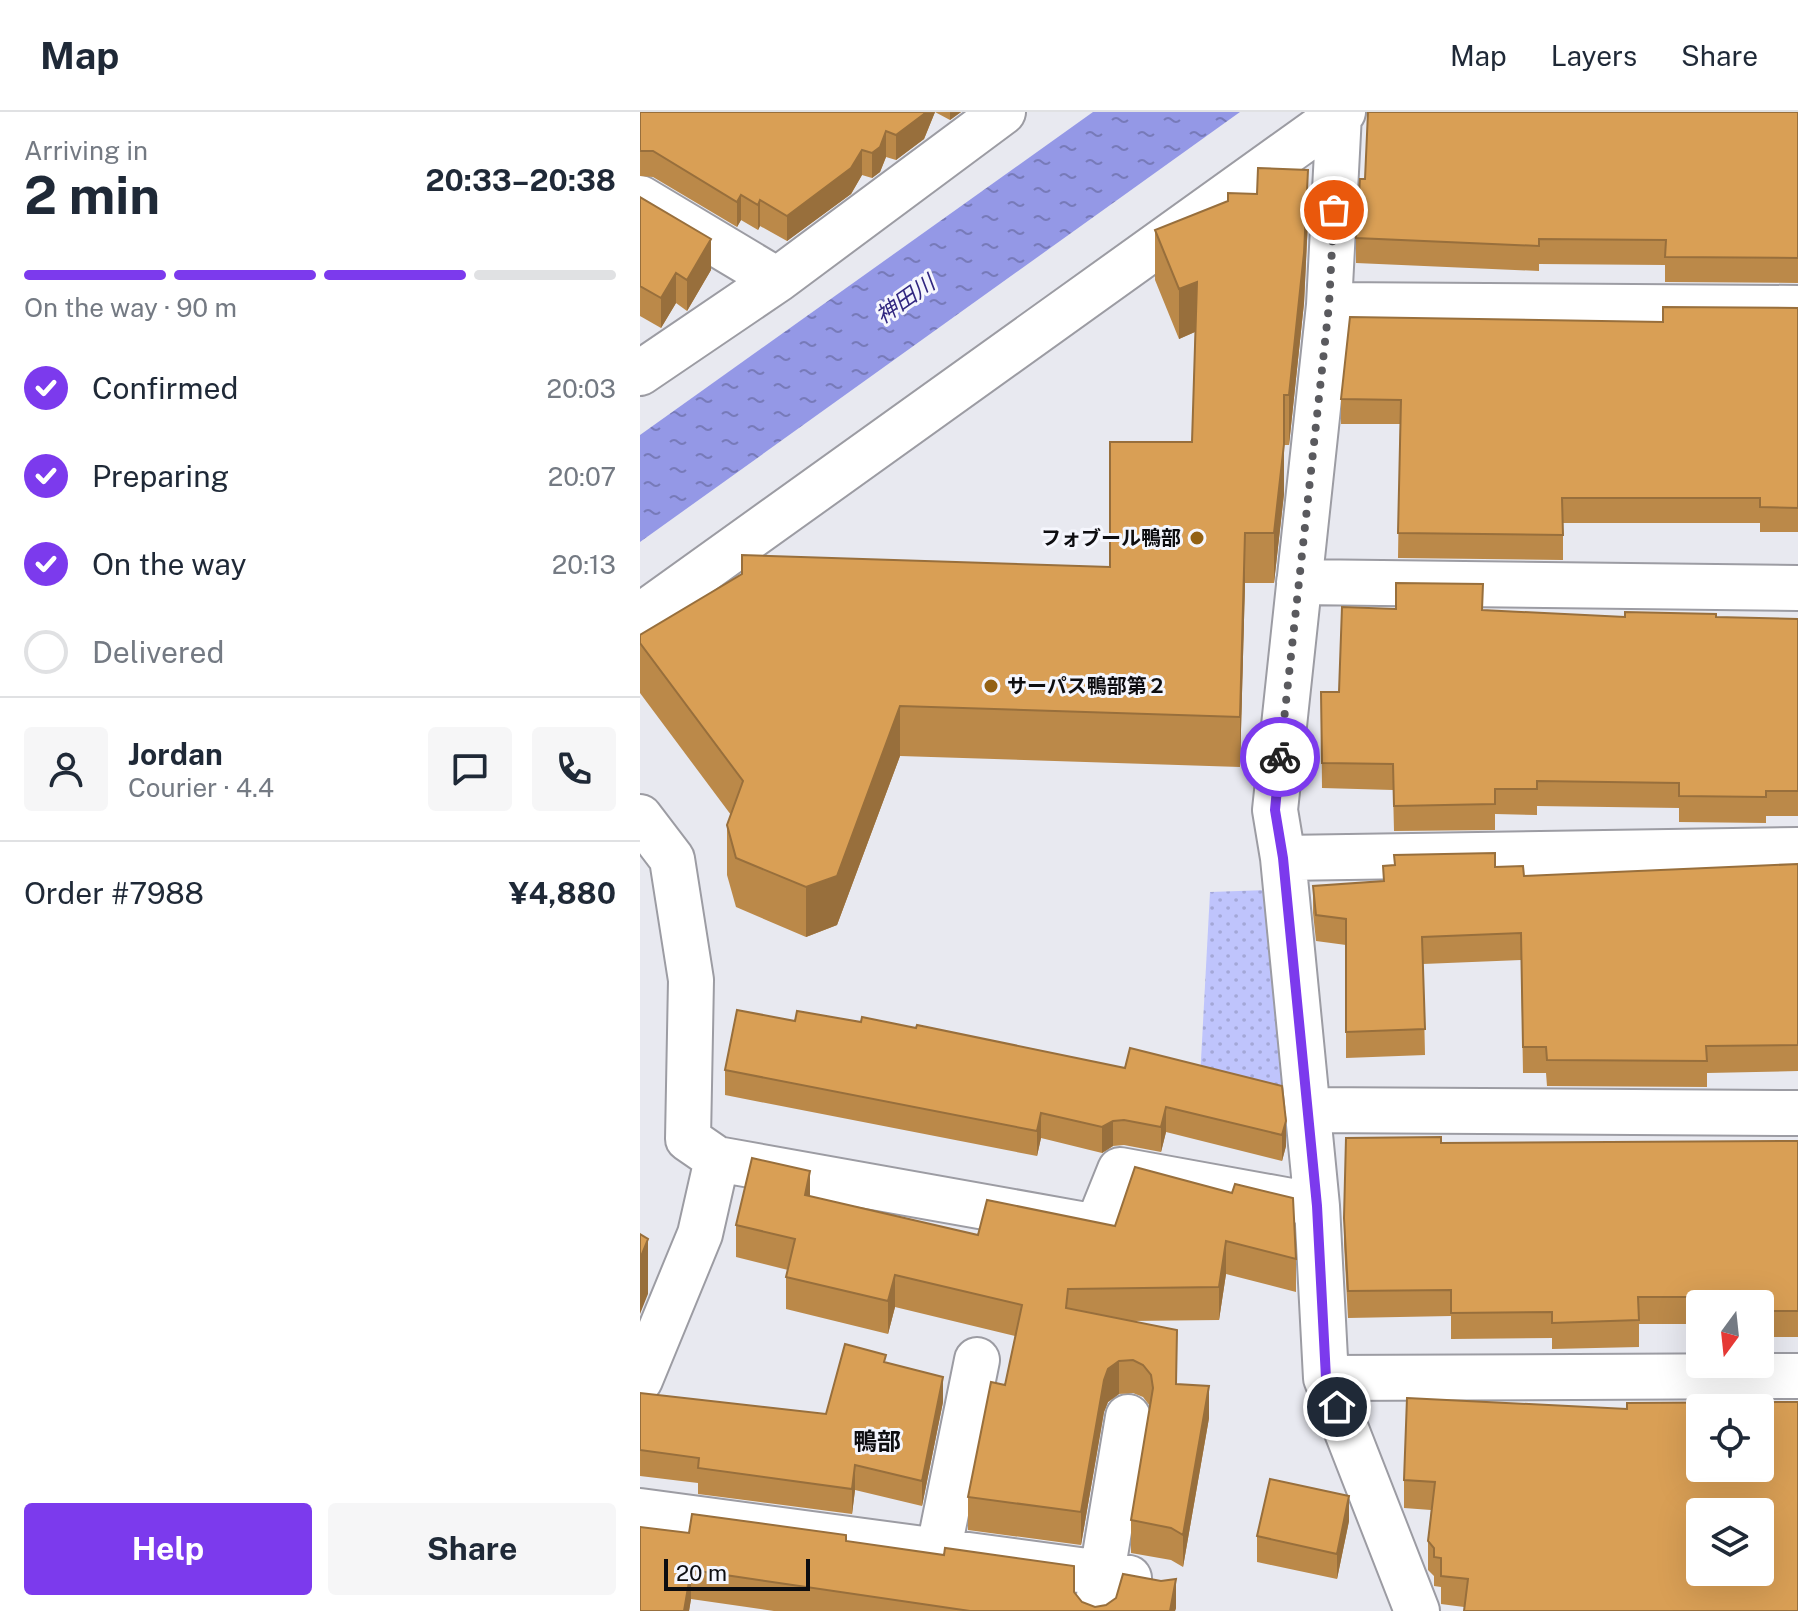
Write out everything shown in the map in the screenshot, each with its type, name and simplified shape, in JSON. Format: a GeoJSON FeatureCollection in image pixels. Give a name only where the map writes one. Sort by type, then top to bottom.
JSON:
{"type":"FeatureCollection","features":[{"type":"Feature","properties":{"kind":"street"},"geometry":{"type":"LineString","coordinates":[[640,373],[777,280],[1003,112]]}},
{"type":"Feature","properties":{"kind":"street"},"geometry":{"type":"LineString","coordinates":[[1341,113],[1329,305],[1275,810],[1283,858],[1317,1206],[1326,1378],[1417,1611]]}},
{"type":"Feature","properties":{"kind":"street"},"geometry":{"type":"LineString","coordinates":[[640,616],[1341,113]]}},
{"type":"Feature","properties":{"kind":"street"},"geometry":{"type":"LineString","coordinates":[[640,198],[777,280]]}},
{"type":"Feature","properties":{"kind":"street"},"geometry":{"type":"LineString","coordinates":[[1329,305],[1798,308]]}},
{"type":"Feature","properties":{"kind":"street"},"geometry":{"type":"LineString","coordinates":[[1299,582],[1798,588]]}},
{"type":"Feature","properties":{"kind":"street"},"geometry":{"type":"LineString","coordinates":[[640,817],[672,859],[691,980],[688,1139],[717,1159],[1097,1227],[1120,1170],[1317,1206]]}},
{"type":"Feature","properties":{"kind":"street"},"geometry":{"type":"LineString","coordinates":[[1283,858],[1798,850]]}},
{"type":"Feature","properties":{"kind":"street"},"geometry":{"type":"LineString","coordinates":[[1307,1110],[1798,1113]]}},
{"type":"Feature","properties":{"kind":"street"},"geometry":{"type":"LineString","coordinates":[[640,1380],[700,1234],[717,1159]]}},
{"type":"Feature","properties":{"kind":"street"},"geometry":{"type":"LineString","coordinates":[[939,1548],[977,1360]]}},
{"type":"Feature","properties":{"kind":"street"},"geometry":{"type":"LineString","coordinates":[[1326,1378],[1798,1376]]}},
{"type":"Feature","properties":{"kind":"street"},"geometry":{"type":"LineString","coordinates":[[1100,1592],[1128,1417]]}},
{"type":"Feature","properties":{"kind":"street"},"geometry":{"type":"LineString","coordinates":[[640,1511],[939,1548],[1100,1592],[1166,1585]]}},
{"type":"Feature","properties":{"kind":"shaded area"},"geometry":{"type":"Polygon","coordinates":[[[1268,890],[1287,1086],[1200,1079],[1210,892],[1268,890]]]}},
{"type":"Feature","properties":{"kind":"water","name":"神田川"},"geometry":{"type":"Polygon","coordinates":[[[1093,112],[1240,112],[640,542],[640,435],[1093,112]]]}},
{"type":"Feature","properties":{"kind":"building"},"geometry":{"type":"Polygon","coordinates":[[[640,112],[925,112],[896,135],[886,131],[880,147],[872,153],[862,150],[851,168],[787,216],[760,200],[758,205],[741,195],[737,202],[653,151],[640,151],[640,112]]]}},
{"type":"Feature","properties":{"kind":"building"},"geometry":{"type":"Polygon","coordinates":[[[1368,112],[1798,112],[1798,258],[1665,257],[1666,240],[1539,239],[1539,246],[1356,238],[1360,179],[1365,179],[1368,112]]]}},
{"type":"Feature","properties":{"kind":"building"},"geometry":{"type":"Polygon","coordinates":[[[1258,168],[1308,170],[1304,253],[1289,395],[1284,395],[1284,444],[1274,533],[1245,533],[1240,717],[900,706],[837,876],[806,887],[736,858],[727,825],[743,781],[640,643],[640,635],[742,574],[742,555],[1110,567],[1110,442],[1192,442],[1197,282],[1179,289],[1155,230],[1228,201],[1228,193],[1257,194],[1258,168]]]}},
{"type":"Feature","properties":{"kind":"building"},"geometry":{"type":"Polygon","coordinates":[[[640,197],[711,239],[687,280],[676,273],[661,298],[640,286],[640,197]]]}},
{"type":"Feature","properties":{"kind":"building"},"geometry":{"type":"Polygon","coordinates":[[[1663,307],[1798,308],[1798,508],[1760,507],[1760,498],[1562,498],[1563,535],[1398,533],[1401,400],[1341,399],[1350,317],[1663,322],[1663,307]]]}},
{"type":"Feature","properties":{"kind":"building"},"geometry":{"type":"Polygon","coordinates":[[[1396,583],[1483,584],[1482,610],[1625,617],[1625,612],[1798,619],[1798,791],[1766,791],[1766,797],[1679,796],[1679,783],[1537,781],[1537,789],[1495,789],[1495,804],[1394,806],[1393,764],[1322,763],[1321,692],[1339,692],[1342,607],[1396,609],[1396,583]]]}},
{"type":"Feature","properties":{"kind":"building"},"geometry":{"type":"Polygon","coordinates":[[[1495,853],[1495,867],[1523,866],[1524,876],[1798,864],[1798,1045],[1706,1046],[1707,1061],[1547,1060],[1546,1047],[1523,1047],[1521,933],[1422,937],[1425,1029],[1346,1032],[1346,919],[1316,915],[1313,886],[1384,881],[1383,866],[1395,865],[1394,855],[1495,853]]]}},
{"type":"Feature","properties":{"kind":"building"},"geometry":{"type":"Polygon","coordinates":[[[737,1010],[795,1021],[797,1011],[861,1022],[862,1017],[916,1028],[917,1025],[1125,1068],[1130,1048],[1282,1086],[1286,1121],[1282,1135],[1166,1107],[1161,1127],[1124,1120],[1102,1127],[1041,1113],[1037,1131],[725,1070],[737,1010]]]}},
{"type":"Feature","properties":{"kind":"building"},"geometry":{"type":"Polygon","coordinates":[[[1441,1137],[1441,1143],[1798,1141],[1798,1311],[1774,1311],[1774,1290],[1686,1290],[1686,1297],[1638,1297],[1639,1320],[1552,1323],[1552,1312],[1451,1313],[1451,1290],[1348,1291],[1344,1218],[1346,1138],[1441,1137]]]}},
{"type":"Feature","properties":{"kind":"building"},"geometry":{"type":"Polygon","coordinates":[[[752,1158],[810,1171],[805,1195],[978,1235],[987,1200],[1115,1226],[1135,1167],[1232,1193],[1235,1184],[1293,1198],[1296,1259],[1226,1241],[1219,1287],[1068,1289],[1066,1308],[1177,1330],[1176,1384],[1209,1386],[1183,1535],[1171,1528],[1131,1520],[1153,1388],[1151,1375],[1143,1365],[1133,1360],[1119,1361],[1108,1369],[1104,1380],[1081,1512],[968,1497],[991,1382],[1005,1385],[1022,1305],[895,1275],[888,1301],[786,1277],[795,1239],[736,1225],[752,1158]]]}},
{"type":"Feature","properties":{"kind":"building"},"geometry":{"type":"Polygon","coordinates":[[[640,1234],[648,1239],[640,1259],[640,1234]]]}},
{"type":"Feature","properties":{"kind":"building"},"geometry":{"type":"Polygon","coordinates":[[[845,1344],[886,1355],[884,1362],[943,1377],[922,1481],[855,1465],[852,1489],[698,1468],[699,1458],[640,1450],[640,1393],[826,1414],[845,1344]]]}},
{"type":"Feature","properties":{"kind":"building"},"geometry":{"type":"Polygon","coordinates":[[[1407,1398],[1627,1409],[1627,1403],[1686,1403],[1686,1482],[1774,1482],[1774,1402],[1798,1402],[1798,1611],[1464,1611],[1468,1579],[1441,1576],[1441,1558],[1434,1557],[1434,1548],[1428,1541],[1435,1482],[1404,1480],[1407,1398]]]}},
{"type":"Feature","properties":{"kind":"building"},"geometry":{"type":"Polygon","coordinates":[[[1270,1479],[1349,1496],[1337,1554],[1257,1536],[1270,1479]]]}},
{"type":"Feature","properties":{"kind":"building"},"geometry":{"type":"Polygon","coordinates":[[[692,1514],[846,1535],[846,1541],[944,1555],[945,1548],[1074,1566],[1074,1592],[1082,1602],[1095,1607],[1106,1605],[1116,1598],[1123,1574],[1161,1581],[1176,1579],[1170,1611],[970,1611],[691,1570],[684,1611],[640,1611],[640,1527],[689,1533],[692,1514]]]}},
{"type":"Feature","properties":{"kind":"way so far"},"geometry":{"type":"LineString","coordinates":[[1280,757],[1329,305],[1334,210]]}},
{"type":"Feature","properties":{"kind":"place","name":"フォブール鴨部"},"geometry":{"type":"Point","coordinates":[1197,538]}},
{"type":"Feature","properties":{"kind":"place","name":"サーパス鴨部第２"},"geometry":{"type":"Point","coordinates":[991,686]}},
{"type":"Feature","properties":{"kind":"district","name":"鴨部"},"geometry":{"type":"Point","coordinates":[877,1442]}},
{"type":"Feature","properties":{"kind":"route"},"geometry":{"type":"LineString","coordinates":[[1280,757],[1275,810],[1283,858],[1317,1206],[1326,1378],[1337,1407]]}}]}
